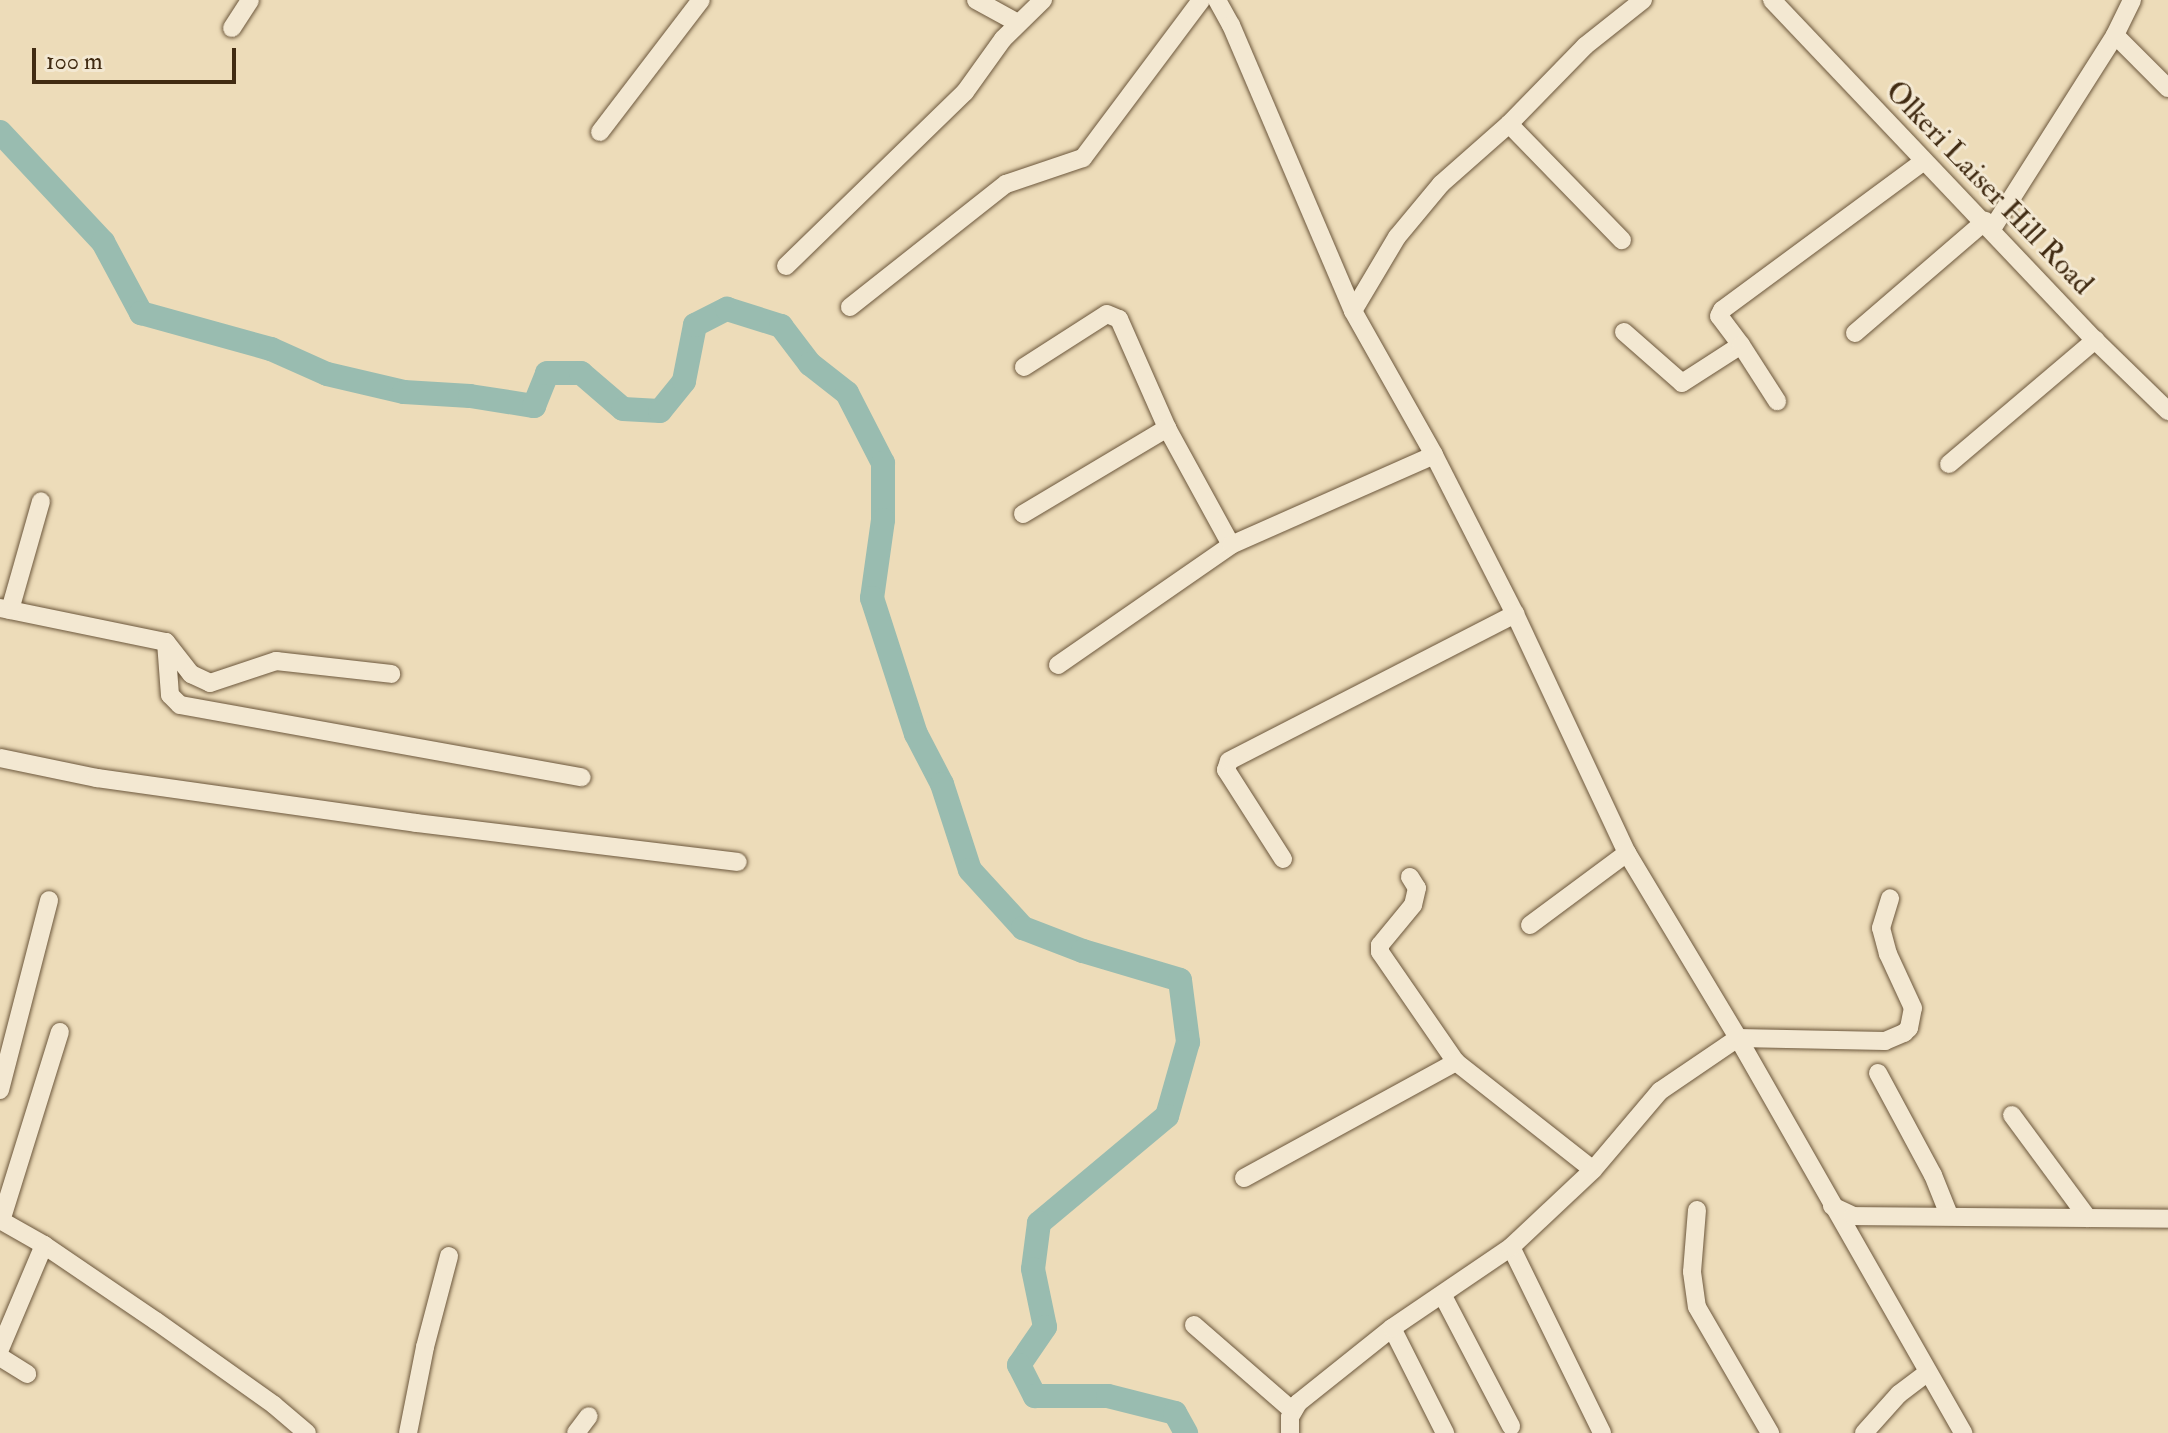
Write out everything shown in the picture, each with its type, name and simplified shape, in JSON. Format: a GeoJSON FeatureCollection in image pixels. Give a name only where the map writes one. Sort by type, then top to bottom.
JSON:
{"type":"FeatureCollection","features":[{"type":"Feature","properties":{"kind":"street"},"geometry":{"type":"LineString","coordinates":[[232,28],[250,0]]}},
{"type":"Feature","properties":{"kind":"street"},"geometry":{"type":"LineString","coordinates":[[600,132],[701,0]]}},
{"type":"Feature","properties":{"kind":"street"},"geometry":{"type":"LineString","coordinates":[[976,0],[1018,23]]}},
{"type":"Feature","properties":{"kind":"street"},"geometry":{"type":"LineString","coordinates":[[786,266],[965,92],[1003,39],[1043,0]]}},
{"type":"Feature","properties":{"kind":"street"},"geometry":{"type":"LineString","coordinates":[[850,307],[1006,184],[1083,158],[1201,0]]}},
{"type":"Feature","properties":{"kind":"street"},"geometry":{"type":"LineString","coordinates":[[1217,0],[1231,25],[1353,311],[1434,455],[1515,614],[1627,853],[1738,1038],[1963,1433]]}},
{"type":"Feature","properties":{"kind":"street"},"geometry":{"type":"LineString","coordinates":[[1353,311],[1397,237],[1441,184],[1509,124],[1585,46],[1643,0]]}},
{"type":"Feature","properties":{"kind":"street","name":"Olkeri Laiser Hill Road"},"geometry":{"type":"LineString","coordinates":[[1772,0],[2095,340],[2168,411]]}},
{"type":"Feature","properties":{"kind":"street"},"geometry":{"type":"LineString","coordinates":[[1855,333],[1988,225],[2115,35],[2132,0]]}},
{"type":"Feature","properties":{"kind":"street"},"geometry":{"type":"LineString","coordinates":[[2115,35],[2168,88]]}},
{"type":"Feature","properties":{"kind":"street"},"geometry":{"type":"LineString","coordinates":[[1509,124],[1622,240]]}},
{"type":"Feature","properties":{"kind":"street"},"geometry":{"type":"LineString","coordinates":[[1777,401],[1719,316],[1722,310],[1924,161]]}},
{"type":"Feature","properties":{"kind":"street"},"geometry":{"type":"LineString","coordinates":[[1024,367],[1107,314],[1119,319],[1167,428],[1231,545]]}},
{"type":"Feature","properties":{"kind":"street"},"geometry":{"type":"LineString","coordinates":[[1624,332],[1678,383],[1741,345]]}},
{"type":"Feature","properties":{"kind":"street"},"geometry":{"type":"LineString","coordinates":[[1949,464],[2095,340]]}},
{"type":"Feature","properties":{"kind":"street"},"geometry":{"type":"LineString","coordinates":[[1023,514],[1167,428]]}},
{"type":"Feature","properties":{"kind":"street"},"geometry":{"type":"LineString","coordinates":[[1058,665],[1231,545],[1434,455]]}},
{"type":"Feature","properties":{"kind":"street"},"geometry":{"type":"LineString","coordinates":[[41,501],[5,609],[166,642],[191,674],[210,683],[276,661],[391,674]]}},
{"type":"Feature","properties":{"kind":"street"},"geometry":{"type":"LineString","coordinates":[[1283,859],[1226,770],[1229,761],[1515,614]]}},
{"type":"Feature","properties":{"kind":"street"},"geometry":{"type":"LineString","coordinates":[[166,642],[170,695],[180,705],[582,777]]}},
{"type":"Feature","properties":{"kind":"street"},"geometry":{"type":"LineString","coordinates":[[0,758],[97,778],[738,862]]}},
{"type":"Feature","properties":{"kind":"street"},"geometry":{"type":"LineString","coordinates":[[1530,925],[1627,853]]}},
{"type":"Feature","properties":{"kind":"street"},"geometry":{"type":"LineString","coordinates":[[1410,877],[1417,888],[1411,910],[1379,948],[1456,1062],[1593,1170]]}},
{"type":"Feature","properties":{"kind":"street"},"geometry":{"type":"LineString","coordinates":[[1290,1433],[1293,1411],[1298,1403],[1392,1328],[1511,1247],[1593,1170],[1660,1091],[1738,1038],[1885,1041],[1894,1040],[1909,1028],[1913,1008],[1888,954],[1881,928],[1890,898]]}},
{"type":"Feature","properties":{"kind":"street"},"geometry":{"type":"LineString","coordinates":[[0,1090],[49,900]]}},
{"type":"Feature","properties":{"kind":"street"},"geometry":{"type":"LineString","coordinates":[[60,1032],[1,1220],[44,1245],[251,1388],[307,1433]]}},
{"type":"Feature","properties":{"kind":"street"},"geometry":{"type":"LineString","coordinates":[[1244,1178],[1456,1062]]}},
{"type":"Feature","properties":{"kind":"street"},"geometry":{"type":"LineString","coordinates":[[1878,1073],[1933,1175],[1949,1215]]}},
{"type":"Feature","properties":{"kind":"street"},"geometry":{"type":"LineString","coordinates":[[2012,1115],[2088,1218]]}},
{"type":"Feature","properties":{"kind":"street"},"geometry":{"type":"LineString","coordinates":[[1832,1206],[1853,1216],[2168,1219]]}},
{"type":"Feature","properties":{"kind":"street"},"geometry":{"type":"LineString","coordinates":[[1697,1210],[1692,1286],[1697,1307],[1770,1433]]}},
{"type":"Feature","properties":{"kind":"street"},"geometry":{"type":"LineString","coordinates":[[0,1349],[44,1245]]}},
{"type":"Feature","properties":{"kind":"street"},"geometry":{"type":"LineString","coordinates":[[1511,1247],[1602,1433]]}},
{"type":"Feature","properties":{"kind":"street"},"geometry":{"type":"LineString","coordinates":[[408,1433],[425,1347],[449,1256]]}},
{"type":"Feature","properties":{"kind":"street"},"geometry":{"type":"LineString","coordinates":[[1443,1296],[1511,1426]]}},
{"type":"Feature","properties":{"kind":"street"},"geometry":{"type":"LineString","coordinates":[[1194,1325],[1293,1411]]}},
{"type":"Feature","properties":{"kind":"street"},"geometry":{"type":"LineString","coordinates":[[1392,1328],[1445,1433]]}},
{"type":"Feature","properties":{"kind":"street"},"geometry":{"type":"LineString","coordinates":[[0,1357],[27,1374]]}},
{"type":"Feature","properties":{"kind":"street"},"geometry":{"type":"LineString","coordinates":[[1864,1433],[1899,1394],[1927,1373]]}},
{"type":"Feature","properties":{"kind":"street"},"geometry":{"type":"LineString","coordinates":[[576,1433],[589,1416]]}},
{"type":"Feature","properties":{"kind":"waterway"},"geometry":{"type":"LineString","coordinates":[[0,132],[103,242],[141,313],[271,349],[327,374],[404,392],[470,396],[534,406],[547,373],[581,373],[623,409],[660,411],[684,381],[695,325],[727,309],[781,326],[810,364],[847,393],[883,463],[883,520],[872,598],[916,734],[942,784],[970,870],[1023,928],[1083,951],[1180,980],[1188,1042],[1167,1116],[1039,1223],[1033,1269],[1045,1327],[1019,1365],[1035,1396],[1108,1396],[1175,1413],[1186,1433]]}}]}
